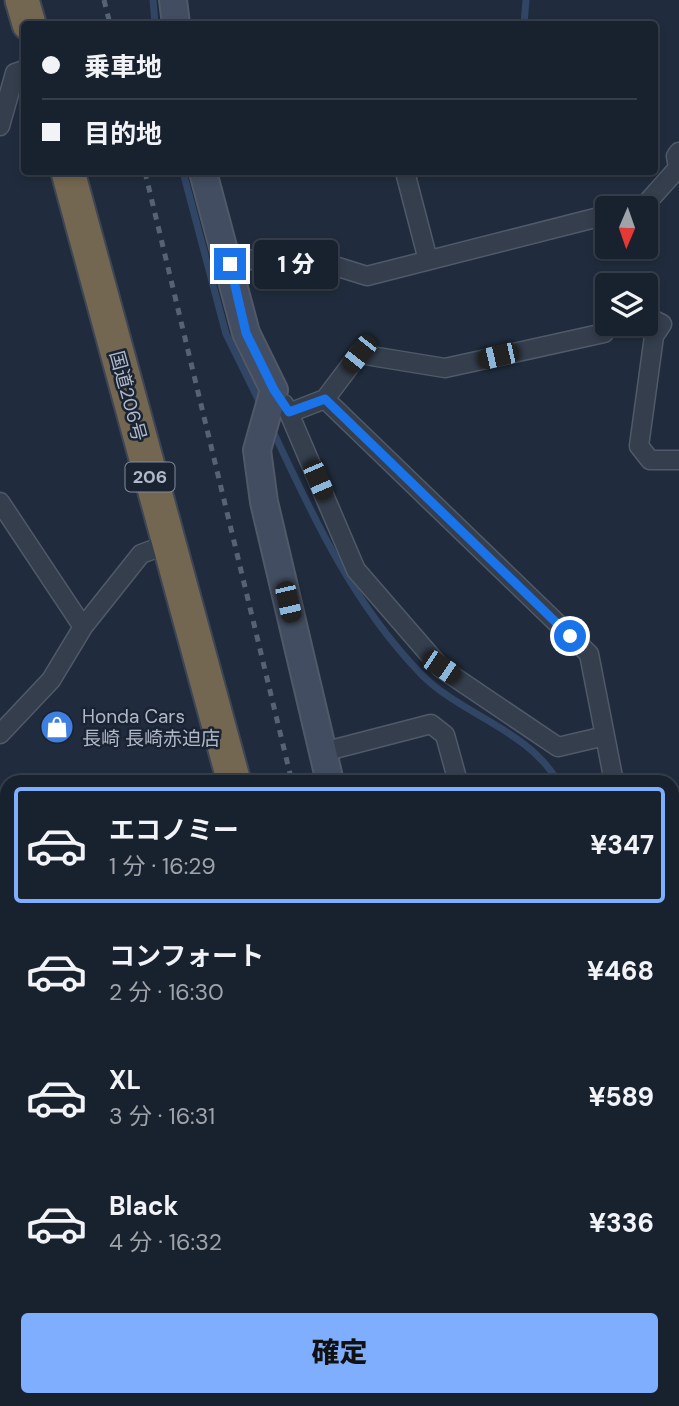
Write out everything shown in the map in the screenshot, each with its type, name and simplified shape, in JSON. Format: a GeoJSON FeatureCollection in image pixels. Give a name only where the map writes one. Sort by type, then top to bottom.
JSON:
{"type":"FeatureCollection","features":[{"type":"Feature","properties":{"kind":"highway"},"geometry":{"type":"LineString","coordinates":[[22,0],[28,21]]}},
{"type":"Feature","properties":{"kind":"highway","name":"国道206号"},"geometry":{"type":"LineString","coordinates":[[69,175],[231,775]]}},
{"type":"Feature","properties":{"kind":"street"},"geometry":{"type":"LineString","coordinates":[[173,0],[176,21]]}},
{"type":"Feature","properties":{"kind":"street"},"geometry":{"type":"LineString","coordinates":[[0,126],[15,73],[21,71]]}},
{"type":"Feature","properties":{"kind":"street"},"geometry":{"type":"LineString","coordinates":[[653,196],[679,170],[676,156],[679,152]]}},
{"type":"Feature","properties":{"kind":"street"},"geometry":{"type":"LineString","coordinates":[[204,175],[230,264],[246,333],[356,570],[441,667],[558,747],[605,736]]}},
{"type":"Feature","properties":{"kind":"street"},"geometry":{"type":"LineString","coordinates":[[406,175],[428,260]]}},
{"type":"Feature","properties":{"kind":"street"},"geometry":{"type":"LineString","coordinates":[[230,264],[290,252],[367,276],[595,218]]}},
{"type":"Feature","properties":{"kind":"street"},"geometry":{"type":"LineString","coordinates":[[662,321],[654,336],[639,446],[650,460],[679,460]]}},
{"type":"Feature","properties":{"kind":"street"},"geometry":{"type":"LineString","coordinates":[[325,399],[359,354],[445,368],[595,335]]}},
{"type":"Feature","properties":{"kind":"street"},"geometry":{"type":"LineString","coordinates":[[278,400],[325,399],[589,654],[613,775]]}},
{"type":"Feature","properties":{"kind":"street"},"geometry":{"type":"LineString","coordinates":[[278,400],[261,435],[257,450],[264,502],[328,775]]}},
{"type":"Feature","properties":{"kind":"street"},"geometry":{"type":"LineString","coordinates":[[0,502],[83,627]]}},
{"type":"Feature","properties":{"kind":"street"},"geometry":{"type":"LineString","coordinates":[[0,734],[51,680],[83,627],[141,554],[168,544]]}},
{"type":"Feature","properties":{"kind":"street"},"geometry":{"type":"LineString","coordinates":[[323,752],[431,724],[445,735],[456,775]]}},
{"type":"Feature","properties":{"kind":"waterway"},"geometry":{"type":"LineString","coordinates":[[153,0],[155,21]]}},
{"type":"Feature","properties":{"kind":"waterway"},"geometry":{"type":"LineString","coordinates":[[524,21],[526,0]]}},
{"type":"Feature","properties":{"kind":"waterway"},"geometry":{"type":"LineString","coordinates":[[184,175],[226,334],[261,405]]}},
{"type":"Feature","properties":{"kind":"waterway"},"geometry":{"type":"LineString","coordinates":[[272,429],[336,558],[375,619],[397,647],[437,688],[530,749],[553,775]]}},
{"type":"Feature","properties":{"kind":"railway"},"geometry":{"type":"LineString","coordinates":[[104,0],[109,21]]}},
{"type":"Feature","properties":{"kind":"railway"},"geometry":{"type":"LineString","coordinates":[[146,175],[290,775]]}},
{"type":"Feature","properties":{"kind":"place","name":"Honda Cars 長崎 長崎赤迫店"},"geometry":{"type":"Point","coordinates":[57,727]}},
{"type":"Feature","properties":{"kind":"route"},"geometry":{"type":"LineString","coordinates":[[230,264],[246,333],[274,390],[289,412],[325,399],[570,636]]}}]}
